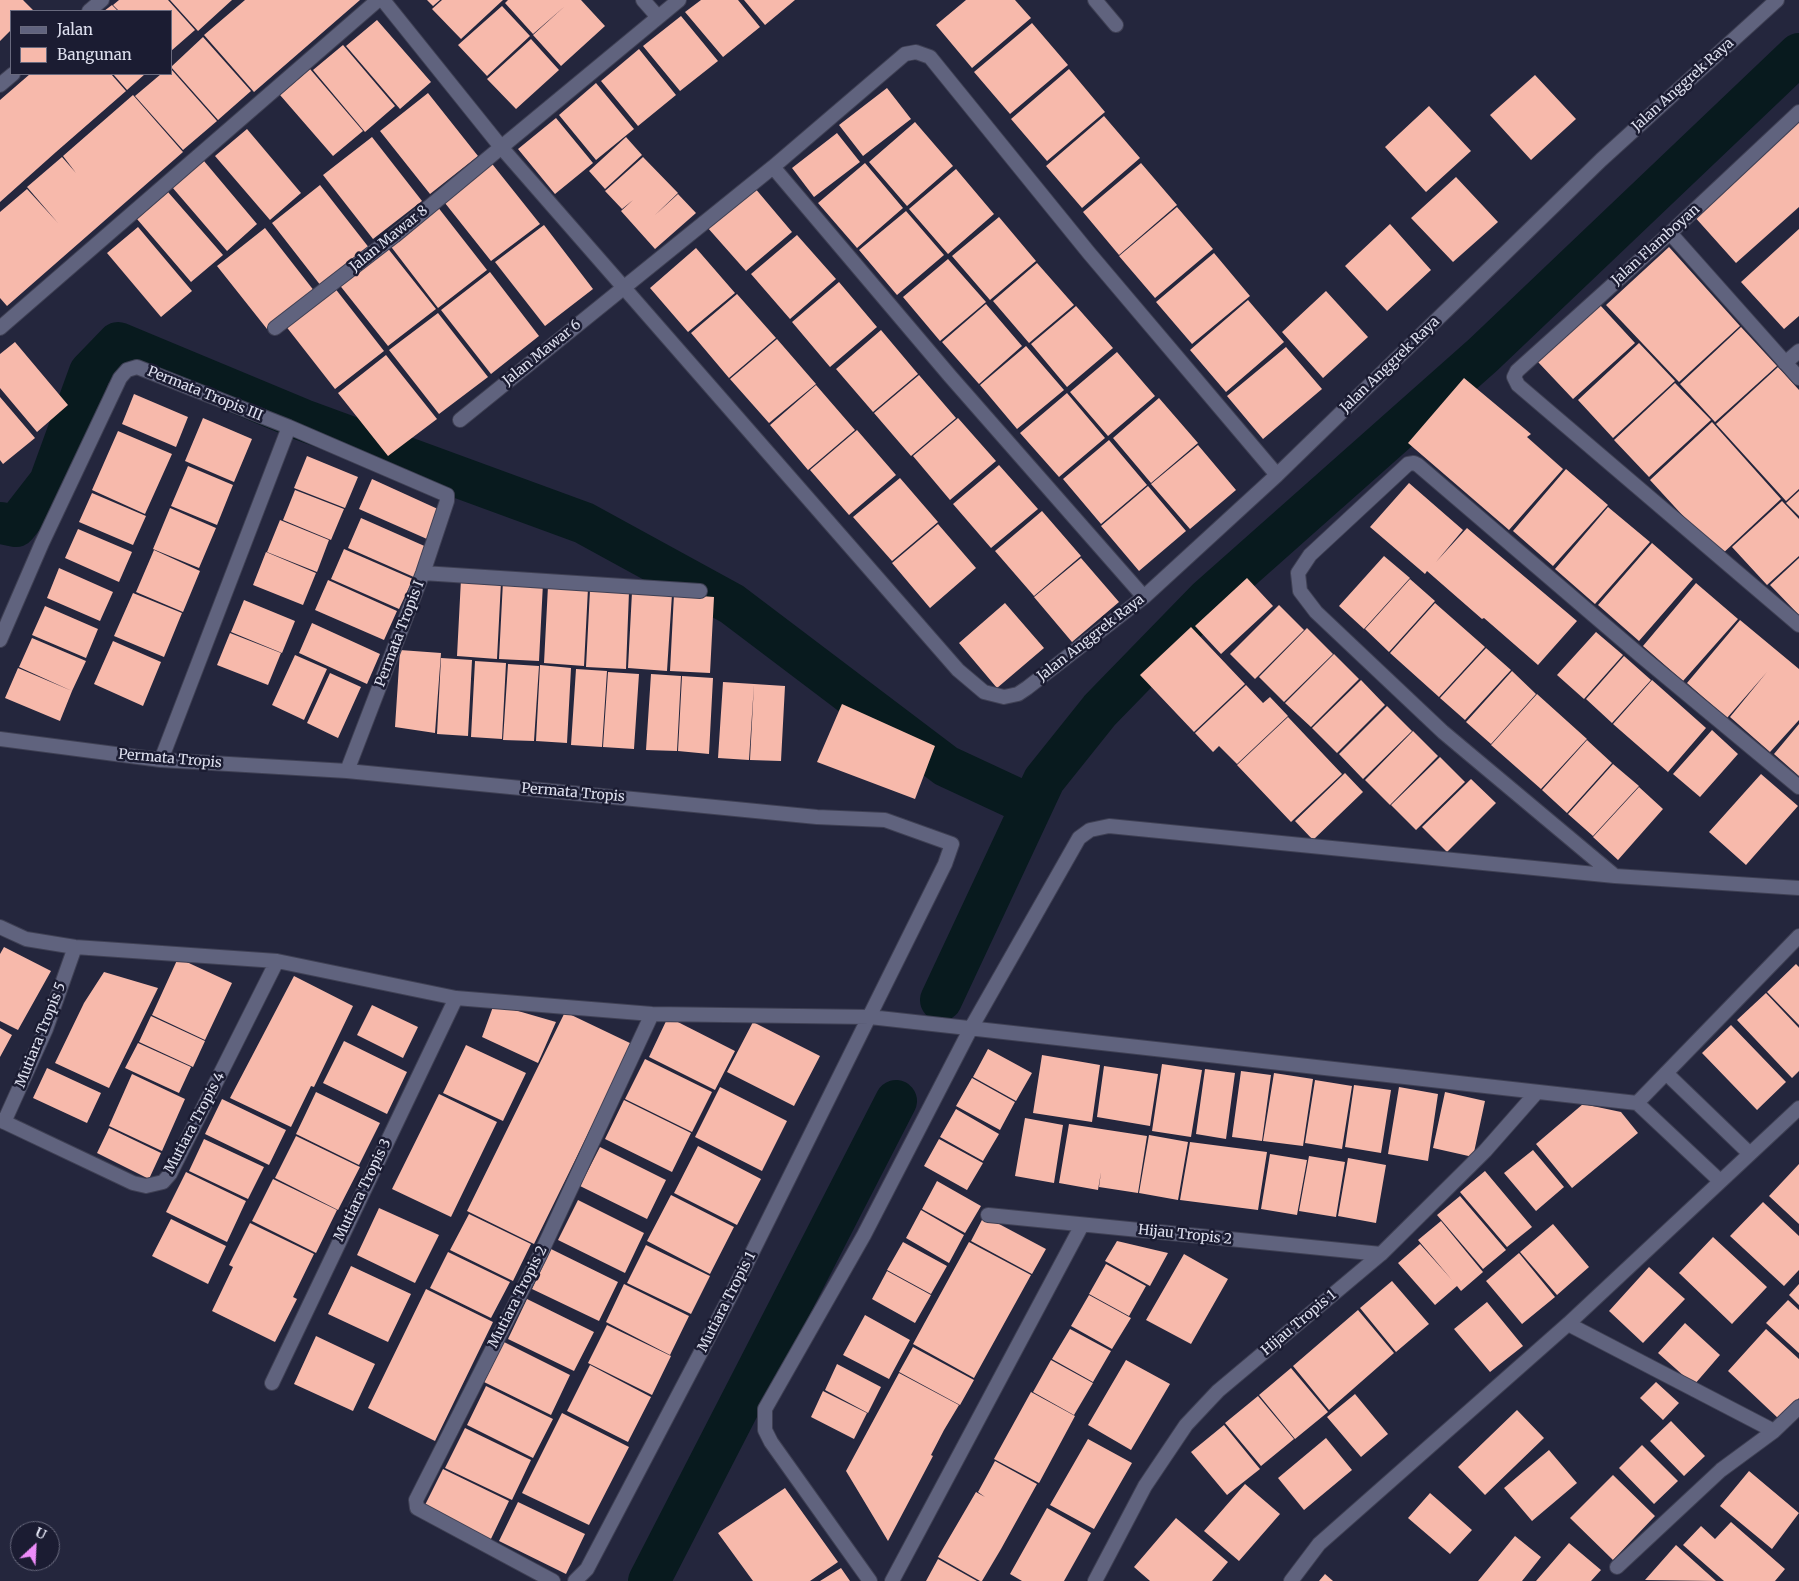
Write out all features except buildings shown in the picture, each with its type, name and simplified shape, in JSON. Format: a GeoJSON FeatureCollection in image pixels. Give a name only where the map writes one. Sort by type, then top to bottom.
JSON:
{"type":"FeatureCollection","features":[{"type":"Feature","properties":{"kind":"street"},"geometry":{"type":"LineString","coordinates":[[90,10],[102,0]]}},
{"type":"Feature","properties":{"kind":"street"},"geometry":{"type":"LineString","coordinates":[[0,328],[378,0]]}},
{"type":"Feature","properties":{"kind":"street"},"geometry":{"type":"LineString","coordinates":[[383,0],[501,147],[623,286]]}},
{"type":"Feature","properties":{"kind":"street"},"geometry":{"type":"LineString","coordinates":[[644,0],[658,17]]}},
{"type":"Feature","properties":{"kind":"street","name":"Jalan Mawar 8"},"geometry":{"type":"LineString","coordinates":[[275,328],[394,236],[679,0]]}},
{"type":"Feature","properties":{"kind":"street"},"geometry":{"type":"LineString","coordinates":[[1094,0],[1116,26]]}},
{"type":"Feature","properties":{"kind":"street","name":"Jalan Anggrek Raya"},"geometry":{"type":"LineString","coordinates":[[623,286],[958,670],[984,692],[1004,697],[1018,694],[1144,597],[1277,475],[1601,160],[1777,0]]}},
{"type":"Feature","properties":{"kind":"street","name":"Jalan Mawar 6"},"geometry":{"type":"LineString","coordinates":[[460,420],[623,286],[773,167],[905,54],[916,52],[930,57],[1089,253],[1277,475]]}},
{"type":"Feature","properties":{"kind":"street"},"geometry":{"type":"LineString","coordinates":[[0,85],[12,75]]}},
{"type":"Feature","properties":{"kind":"street","name":"Jalan Flamboyan"},"geometry":{"type":"LineString","coordinates":[[1799,112],[1670,233],[1517,371],[1514,377],[1518,385],[1799,625]]}},
{"type":"Feature","properties":{"kind":"street"},"geometry":{"type":"LineString","coordinates":[[773,167],[944,368],[1144,597]]}},
{"type":"Feature","properties":{"kind":"street"},"geometry":{"type":"LineString","coordinates":[[1670,233],[1799,378]]}},
{"type":"Feature","properties":{"kind":"street"},"geometry":{"type":"LineString","coordinates":[[1786,363],[1799,351]]}},
{"type":"Feature","properties":{"kind":"street","name":"Permata Tropis III"},"geometry":{"type":"LineString","coordinates":[[0,640],[58,509],[120,378],[127,370],[137,367],[289,427],[447,495]]}},
{"type":"Feature","properties":{"kind":"street"},"geometry":{"type":"LineString","coordinates":[[161,760],[289,427]]}},
{"type":"Feature","properties":{"kind":"street"},"geometry":{"type":"LineString","coordinates":[[1615,876],[1443,732],[1316,612],[1300,591],[1298,573],[1310,555],[1408,464],[1414,463],[1418,465],[1641,656],[1799,787]]}},
{"type":"Feature","properties":{"kind":"street","name":"Permata Tropis I"},"geometry":{"type":"LineString","coordinates":[[348,772],[423,573],[448,501],[447,495]]}},
{"type":"Feature","properties":{"kind":"street"},"geometry":{"type":"LineString","coordinates":[[423,573],[700,591]]}},
{"type":"Feature","properties":{"kind":"street","name":"Permata Tropis"},"geometry":{"type":"LineString","coordinates":[[0,739],[161,760],[348,772],[807,816],[885,820],[952,844],[945,864],[870,1017]]}},
{"type":"Feature","properties":{"kind":"street"},"geometry":{"type":"LineString","coordinates":[[870,1581],[771,1442],[764,1430],[766,1409],[864,1235],[971,1028],[1079,838],[1090,830],[1109,826],[1615,876],[1799,888]]}},
{"type":"Feature","properties":{"kind":"street"},"geometry":{"type":"LineString","coordinates":[[0,927],[26,939],[75,947],[278,961],[456,998],[652,1014],[870,1017],[1637,1103],[1719,1180]]}},
{"type":"Feature","properties":{"kind":"street"},"geometry":{"type":"LineString","coordinates":[[1637,1103],[1799,936]]}},
{"type":"Feature","properties":{"kind":"street","name":"Mutiara Tropis 5"},"geometry":{"type":"LineString","coordinates":[[2,1121],[46,1029],[75,947]]}},
{"type":"Feature","properties":{"kind":"street","name":"Mutiara Tropis 4"},"geometry":{"type":"LineString","coordinates":[[2,1121],[133,1184],[146,1186],[162,1182],[170,1174],[278,961]]}},
{"type":"Feature","properties":{"kind":"street","name":"Mutiara Tropis 3"},"geometry":{"type":"LineString","coordinates":[[272,1382],[456,998]]}},
{"type":"Feature","properties":{"kind":"street","name":"Mutiara Tropis 2"},"geometry":{"type":"LineString","coordinates":[[553,1581],[417,1508],[416,1500],[540,1255],[652,1014]]}},
{"type":"Feature","properties":{"kind":"street","name":"Mutiara Tropis 1"},"geometry":{"type":"LineString","coordinates":[[576,1581],[586,1569],[733,1291],[870,1017]]}},
{"type":"Feature","properties":{"kind":"street"},"geometry":{"type":"LineString","coordinates":[[1666,1073],[1749,1153]]}},
{"type":"Feature","properties":{"kind":"street","name":"Hijau Tropis 1"},"geometry":{"type":"LineString","coordinates":[[1095,1581],[1145,1486],[1186,1425],[1218,1391],[1381,1254],[1485,1150],[1537,1092]]}},
{"type":"Feature","properties":{"kind":"street"},"geometry":{"type":"LineString","coordinates":[[1291,1581],[1319,1544],[1568,1324],[1719,1180],[1799,1108]]}},
{"type":"Feature","properties":{"kind":"street","name":"Hijau Tropis 2"},"geometry":{"type":"LineString","coordinates":[[988,1215],[1381,1254]]}},
{"type":"Feature","properties":{"kind":"street"},"geometry":{"type":"LineString","coordinates":[[892,1581],[1082,1225]]}},
{"type":"Feature","properties":{"kind":"street"},"geometry":{"type":"LineString","coordinates":[[1568,1324],[1774,1431]]}},
{"type":"Feature","properties":{"kind":"street"},"geometry":{"type":"LineString","coordinates":[[1617,1567],[1721,1470],[1774,1431],[1799,1407]]}},
{"type":"Feature","properties":{"kind":"waterway"},"geometry":{"type":"LineString","coordinates":[[941,1000],[1044,780],[1100,710],[1208,599],[1483,355],[1799,54]]}},
{"type":"Feature","properties":{"kind":"waterway"},"geometry":{"type":"LineString","coordinates":[[0,523],[16,526],[50,482],[90,372],[118,343],[303,420],[584,523],[732,604],[946,766],[1032,806]]}},
{"type":"Feature","properties":{"kind":"waterway"},"geometry":{"type":"LineString","coordinates":[[649,1581],[896,1101]]}}]}
